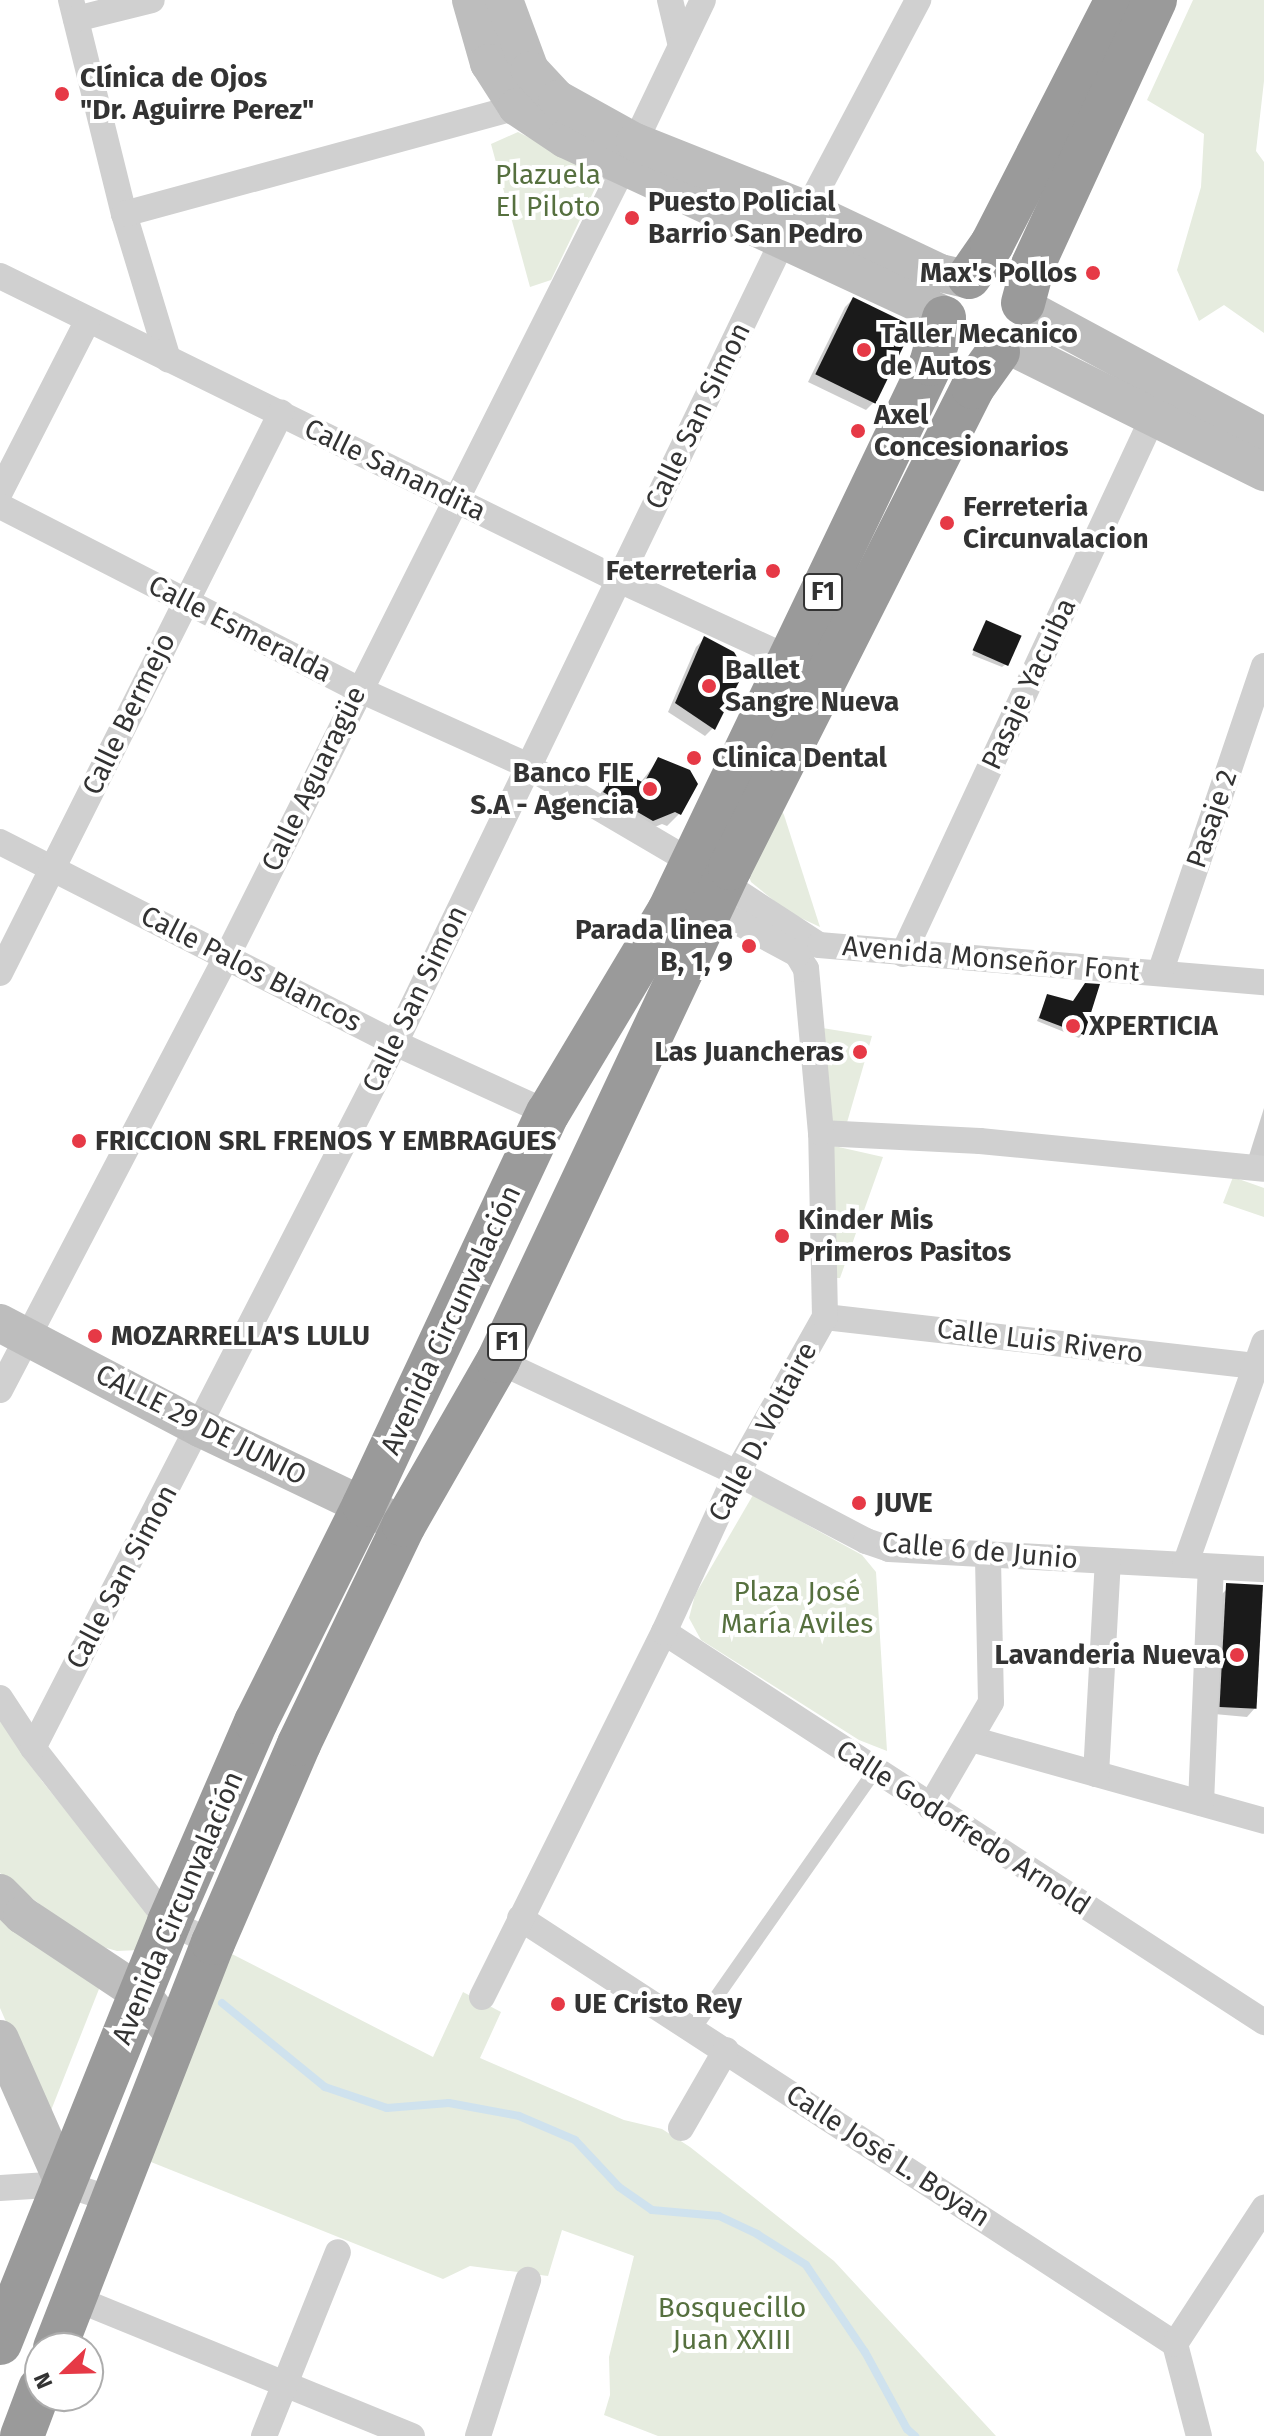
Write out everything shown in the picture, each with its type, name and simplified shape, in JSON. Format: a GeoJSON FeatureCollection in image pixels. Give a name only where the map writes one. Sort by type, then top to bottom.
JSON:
{"type":"FeatureCollection","features":[{"type":"Feature","properties":{"kind":"highway","name":"Avenida Circunvalación"},"geometry":{"type":"LineString","coordinates":[[0,2343],[169,1922],[256,1722],[364,1505],[548,1113],[701,887],[973,387],[1014,327],[1033,265],[1155,0]]}},
{"type":"Feature","properties":{"kind":"highway","name":"Avenida Circunvalación"},"geometry":{"type":"LineString","coordinates":[[61,2332],[175,2036],[299,1744],[404,1525],[498,1361],[701,887],[791,659],[931,364],[955,297],[992,244],[1107,4]]}},
{"type":"Feature","properties":{"kind":"highway"},"geometry":{"type":"LineString","coordinates":[[991,274],[1001,278],[1011,284],[1014,327],[969,351],[957,343],[955,297],[991,274]]}},
{"type":"Feature","properties":{"kind":"highway"},"geometry":{"type":"LineString","coordinates":[[22,2436],[31,2412]]}},
{"type":"Feature","properties":{"kind":"street"},"geometry":{"type":"LineString","coordinates":[[152,0],[74,10],[124,214],[168,359]]}},
{"type":"Feature","properties":{"kind":"street"},"geometry":{"type":"LineString","coordinates":[[471,0],[489,63],[517,107],[565,139],[630,154],[807,210],[940,273],[955,297]]}},
{"type":"Feature","properties":{"kind":"street"},"geometry":{"type":"LineString","coordinates":[[504,0],[530,70],[557,99],[630,154],[782,242],[955,297]]}},
{"type":"Feature","properties":{"kind":"street"},"geometry":{"type":"LineString","coordinates":[[670,0],[681,46]]}},
{"type":"Feature","properties":{"kind":"street","name":"Calle Aguaragüe"},"geometry":{"type":"LineString","coordinates":[[0,1390],[13,1329],[227,956],[358,689],[630,154],[703,0]]}},
{"type":"Feature","properties":{"kind":"street"},"geometry":{"type":"LineString","coordinates":[[807,210],[918,0]]}},
{"type":"Feature","properties":{"kind":"street"},"geometry":{"type":"LineString","coordinates":[[124,214],[517,107]]}},
{"type":"Feature","properties":{"kind":"street","name":"Calle San Simon"},"geometry":{"type":"LineString","coordinates":[[33,1748],[395,1043],[526,765],[782,242]]}},
{"type":"Feature","properties":{"kind":"street","name":"Calle Sanandita"},"geometry":{"type":"LineString","coordinates":[[0,276],[619,580],[791,659]]}},
{"type":"Feature","properties":{"kind":"street"},"geometry":{"type":"LineString","coordinates":[[0,492],[88,320]]}},
{"type":"Feature","properties":{"kind":"street"},"geometry":{"type":"LineString","coordinates":[[1014,327],[1154,415],[1264,472]]}},
{"type":"Feature","properties":{"kind":"street"},"geometry":{"type":"LineString","coordinates":[[1014,327],[1264,436]]}},
{"type":"Feature","properties":{"kind":"street","name":"Calle Bermejo"},"geometry":{"type":"LineString","coordinates":[[0,973],[184,600],[281,413]]}},
{"type":"Feature","properties":{"kind":"street","name":"Pasaje Yacuiba"},"geometry":{"type":"LineString","coordinates":[[903,954],[1154,415]]}},
{"type":"Feature","properties":{"kind":"street","name":"Calle Esmeralda"},"geometry":{"type":"LineString","coordinates":[[0,506],[358,689],[526,765],[701,887]]}},
{"type":"Feature","properties":{"kind":"street","name":"Pasaje 2"},"geometry":{"type":"LineString","coordinates":[[1160,973],[1264,666]]}},
{"type":"Feature","properties":{"kind":"street","name":"Calle Palos Blancos"},"geometry":{"type":"LineString","coordinates":[[0,842],[395,1043],[548,1113]]}},
{"type":"Feature","properties":{"kind":"street","name":"Avenida Monseñor Font"},"geometry":{"type":"LineString","coordinates":[[701,887],[819,945],[1264,982]]}},
{"type":"Feature","properties":{"kind":"street","name":"Calle D. Voltaire"},"geometry":{"type":"LineString","coordinates":[[482,1997],[664,1632],[737,1473],[825,1317],[821,1133],[806,969],[797,954],[701,887]]}},
{"type":"Feature","properties":{"kind":"street"},"geometry":{"type":"LineString","coordinates":[[821,1133],[980,1141],[1264,1169]]}},
{"type":"Feature","properties":{"kind":"street","name":"Calle Luis Rivero"},"geometry":{"type":"LineString","coordinates":[[825,1317],[1261,1351]]}},
{"type":"Feature","properties":{"kind":"street","name":"CALLE 29 DE JUNIO"},"geometry":{"type":"LineString","coordinates":[[13,1329],[200,1428],[404,1525]]}},
{"type":"Feature","properties":{"kind":"street"},"geometry":{"type":"LineString","coordinates":[[1185,1565],[1261,1351]]}},
{"type":"Feature","properties":{"kind":"street","name":"Calle 6 de Junio"},"geometry":{"type":"LineString","coordinates":[[498,1361],[737,1473],[866,1541],[889,1549],[1264,1569]]}},
{"type":"Feature","properties":{"kind":"street"},"geometry":{"type":"LineString","coordinates":[[930,1807],[991,1702],[988,1554]]}},
{"type":"Feature","properties":{"kind":"street"},"geometry":{"type":"LineString","coordinates":[[1096,1774],[1108,1561]]}},
{"type":"Feature","properties":{"kind":"street"},"geometry":{"type":"LineString","coordinates":[[1201,1803],[1211,1567]]}},
{"type":"Feature","properties":{"kind":"street","name":"Calle Godofredo Arnold"},"geometry":{"type":"LineString","coordinates":[[664,1632],[1264,2022]]}},
{"type":"Feature","properties":{"kind":"street"},"geometry":{"type":"LineString","coordinates":[[0,1698],[33,1748],[169,1922],[213,1943]]}},
{"type":"Feature","properties":{"kind":"street"},"geometry":{"type":"LineString","coordinates":[[971,1739],[1264,1821]]}},
{"type":"Feature","properties":{"kind":"street"},"geometry":{"type":"LineString","coordinates":[[0,1893],[22,1915],[141,1994],[175,2036]]}},
{"type":"Feature","properties":{"kind":"street","name":"Calle José L. Boyan"},"geometry":{"type":"LineString","coordinates":[[520,1918],[1175,2344]]}},
{"type":"Feature","properties":{"kind":"street"},"geometry":{"type":"LineString","coordinates":[[0,2039],[64,2184]]}},
{"type":"Feature","properties":{"kind":"street"},"geometry":{"type":"LineString","coordinates":[[681,2128],[726,2050]]}},
{"type":"Feature","properties":{"kind":"street"},"geometry":{"type":"LineString","coordinates":[[0,2188],[64,2184],[111,2199]]}},
{"type":"Feature","properties":{"kind":"street"},"geometry":{"type":"LineString","coordinates":[[1199,2436],[1175,2344],[1264,2208]]}},
{"type":"Feature","properties":{"kind":"street"},"geometry":{"type":"LineString","coordinates":[[264,2436],[282,2384],[338,2252]]}},
{"type":"Feature","properties":{"kind":"street"},"geometry":{"type":"LineString","coordinates":[[478,2436],[528,2280]]}},
{"type":"Feature","properties":{"kind":"street"},"geometry":{"type":"LineString","coordinates":[[74,2298],[412,2436]]}},
{"type":"Feature","properties":{"kind":"lane"},"geometry":{"type":"LineString","coordinates":[[694,2029],[876,1769]]}},
{"type":"Feature","properties":{"kind":"green space"},"geometry":{"type":"Polygon","coordinates":[[[1193,0],[1264,0],[1264,81],[1256,151],[1264,162],[1264,333],[1224,305],[1199,321],[1177,270],[1201,187],[1204,134],[1147,100],[1193,0]]]}},
{"type":"Feature","properties":{"kind":"green space","name":"Plazuela El Piloto"},"geometry":{"type":"Polygon","coordinates":[[[518,132],[602,174],[551,280],[530,287],[491,144],[518,132]]]}},
{"type":"Feature","properties":{"kind":"green space"},"geometry":{"type":"Polygon","coordinates":[[[776,799],[820,927],[788,912],[751,882],[745,866],[776,799]]]}},
{"type":"Feature","properties":{"kind":"green space"},"geometry":{"type":"Polygon","coordinates":[[[816,1027],[872,1036],[846,1126],[822,1124],[816,1027]]]}},
{"type":"Feature","properties":{"kind":"green space"},"geometry":{"type":"Polygon","coordinates":[[[821,1143],[883,1157],[840,1278],[835,1278],[821,1143]]]}},
{"type":"Feature","properties":{"kind":"green space"},"geometry":{"type":"Polygon","coordinates":[[[1233,1177],[1264,1188],[1264,1217],[1223,1203],[1233,1177]]]}},
{"type":"Feature","properties":{"kind":"green space","name":"Plaza José María Aviles"},"geometry":{"type":"Polygon","coordinates":[[[753,1495],[862,1555],[876,1572],[887,1751],[859,1740],[701,1640],[689,1618],[695,1595],[753,1495]]]}},
{"type":"Feature","properties":{"kind":"green space"},"geometry":{"type":"Polygon","coordinates":[[[0,1719],[42,1781],[151,1916],[140,1950],[117,1951],[89,1943],[0,1873],[0,1719]]]}},
{"type":"Feature","properties":{"kind":"green space"},"geometry":{"type":"Polygon","coordinates":[[[0,1909],[93,1977],[99,1989],[48,2118],[0,2008],[0,1909]]]}},
{"type":"Feature","properties":{"kind":"green space","name":"Bosquecillo Juan XXIII"},"geometry":{"type":"Polygon","coordinates":[[[230,1953],[433,2057],[463,1992],[501,2012],[480,2058],[624,2120],[662,2129],[690,2147],[834,2261],[996,2436],[658,2436],[604,2415],[610,2395],[609,2357],[634,2256],[562,2230],[548,2276],[470,2266],[443,2279],[141,2158],[230,1953]]]}},
{"type":"Feature","properties":{"kind":"building","name":"Taller Mecanico de Autos"},"geometry":{"type":"Polygon","coordinates":[[[853,297],[913,326],[876,404],[815,374],[853,297]]]}},
{"type":"Feature","properties":{"kind":"building"},"geometry":{"type":"Polygon","coordinates":[[[986,620],[1022,636],[1008,666],[973,650],[986,620]]]}},
{"type":"Feature","properties":{"kind":"building","name":"Ballet Sangre Nueva"},"geometry":{"type":"Polygon","coordinates":[[[704,636],[734,652],[745,670],[715,730],[675,703],[704,636]]]}},
{"type":"Feature","properties":{"kind":"building","name":"Banco FIE S.A - Agencia"},"geometry":{"type":"Polygon","coordinates":[[[658,757],[690,770],[698,784],[681,815],[675,812],[653,821],[603,792],[617,769],[644,783],[658,757]]]}},
{"type":"Feature","properties":{"kind":"building","name":"XPERTICIA"},"geometry":{"type":"Polygon","coordinates":[[[1085,983],[1100,984],[1084,1035],[1039,1018],[1047,994],[1073,1001],[1085,983]]]}},
{"type":"Feature","properties":{"kind":"building","name":"Lavanderia Nueva"},"geometry":{"type":"Polygon","coordinates":[[[1226,1583],[1263,1585],[1257,1709],[1220,1707],[1226,1583]]]}},
{"type":"Feature","properties":{"kind":"waterway"},"geometry":{"type":"LineString","coordinates":[[222,2003],[325,2087],[387,2108],[449,2103],[519,2116],[575,2140],[619,2187],[652,2210],[719,2216],[757,2234],[806,2265],[865,2352],[907,2429],[915,2436]]}},
{"type":"Feature","properties":{"kind":"place","name":"Clínica de Ojos \"Dr. Aguirre Perez\""},"geometry":{"type":"Point","coordinates":[62,94]}},
{"type":"Feature","properties":{"kind":"place","name":"Puesto Policial Barrio San Pedro"},"geometry":{"type":"Point","coordinates":[632,218]}},
{"type":"Feature","properties":{"kind":"place","name":"Max's Pollos"},"geometry":{"type":"Point","coordinates":[1093,273]}},
{"type":"Feature","properties":{"kind":"place","name":"Taller Mecanico de Autos"},"geometry":{"type":"Point","coordinates":[864,350]}},
{"type":"Feature","properties":{"kind":"place","name":"Axel Concesionarios"},"geometry":{"type":"Point","coordinates":[858,431]}},
{"type":"Feature","properties":{"kind":"place","name":"Ferreteria Circunvalacion"},"geometry":{"type":"Point","coordinates":[947,523]}},
{"type":"Feature","properties":{"kind":"place","name":"Feterreteria"},"geometry":{"type":"Point","coordinates":[773,571]}},
{"type":"Feature","properties":{"kind":"place","name":"Ballet Sangre Nueva"},"geometry":{"type":"Point","coordinates":[709,686]}},
{"type":"Feature","properties":{"kind":"place","name":"Clinica Dental"},"geometry":{"type":"Point","coordinates":[694,758]}},
{"type":"Feature","properties":{"kind":"place","name":"Banco FIE S.A - Agencia"},"geometry":{"type":"Point","coordinates":[650,789]}},
{"type":"Feature","properties":{"kind":"place","name":"Parada linea B, 1, 9"},"geometry":{"type":"Point","coordinates":[749,946]}},
{"type":"Feature","properties":{"kind":"place","name":"XPERTICIA"},"geometry":{"type":"Point","coordinates":[1073,1026]}},
{"type":"Feature","properties":{"kind":"place","name":"Las Juancheras"},"geometry":{"type":"Point","coordinates":[860,1052]}},
{"type":"Feature","properties":{"kind":"place","name":"FRICCION SRL FRENOS Y EMBRAGUES"},"geometry":{"type":"Point","coordinates":[79,1141]}},
{"type":"Feature","properties":{"kind":"place","name":"Kinder Mis Primeros Pasitos"},"geometry":{"type":"Point","coordinates":[782,1236]}},
{"type":"Feature","properties":{"kind":"place","name":"MOZARRELLA'S LULU"},"geometry":{"type":"Point","coordinates":[95,1336]}},
{"type":"Feature","properties":{"kind":"place","name":"JUVE"},"geometry":{"type":"Point","coordinates":[859,1503]}},
{"type":"Feature","properties":{"kind":"place","name":"Lavanderia Nueva"},"geometry":{"type":"Point","coordinates":[1237,1655]}},
{"type":"Feature","properties":{"kind":"place","name":"UE Cristo Rey"},"geometry":{"type":"Point","coordinates":[558,2004]}}]}
